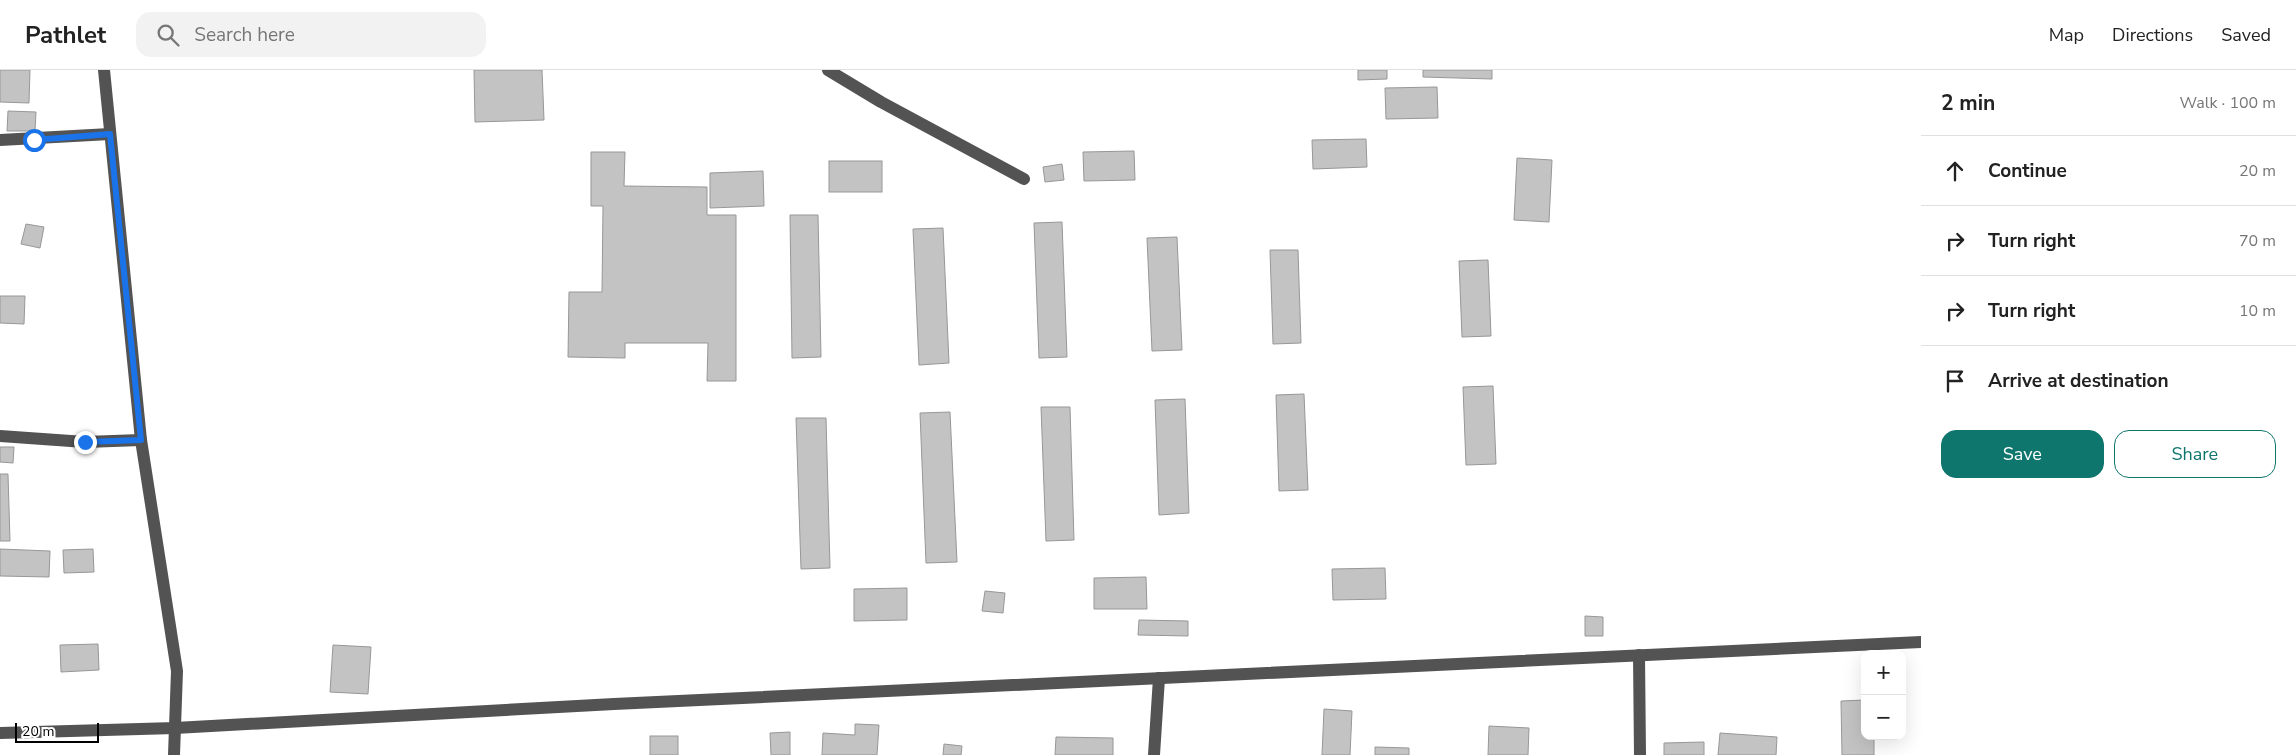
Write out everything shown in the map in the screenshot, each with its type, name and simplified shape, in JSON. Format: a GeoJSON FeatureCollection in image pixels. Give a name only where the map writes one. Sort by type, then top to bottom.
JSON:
{"type":"FeatureCollection","features":[{"type":"Feature","properties":{"kind":"street"},"geometry":{"type":"LineString","coordinates":[[104,70],[141,440],[177,671],[174,755]]}},
{"type":"Feature","properties":{"kind":"street"},"geometry":{"type":"LineString","coordinates":[[828,70],[880,102],[1024,179]]}},
{"type":"Feature","properties":{"kind":"street"},"geometry":{"type":"LineString","coordinates":[[0,140],[110,134]]}},
{"type":"Feature","properties":{"kind":"street"},"geometry":{"type":"LineString","coordinates":[[0,436],[85,442],[141,440]]}},
{"type":"Feature","properties":{"kind":"street"},"geometry":{"type":"LineString","coordinates":[[0,733],[175,728],[1159,678],[1921,642]]}},
{"type":"Feature","properties":{"kind":"street"},"geometry":{"type":"LineString","coordinates":[[1639,655],[1640,755]]}},
{"type":"Feature","properties":{"kind":"street"},"geometry":{"type":"LineString","coordinates":[[1154,755],[1159,678]]}},
{"type":"Feature","properties":{"kind":"building"},"geometry":{"type":"Polygon","coordinates":[[[0,70],[30,70],[29,103],[0,102],[0,70]]]}},
{"type":"Feature","properties":{"kind":"building"},"geometry":{"type":"Polygon","coordinates":[[[474,70],[542,70],[544,120],[475,122],[474,70]]]}},
{"type":"Feature","properties":{"kind":"building"},"geometry":{"type":"Polygon","coordinates":[[[1358,70],[1387,70],[1387,79],[1358,80],[1358,70]]]}},
{"type":"Feature","properties":{"kind":"building"},"geometry":{"type":"Polygon","coordinates":[[[1423,70],[1492,70],[1492,79],[1423,77],[1423,70]]]}},
{"type":"Feature","properties":{"kind":"building"},"geometry":{"type":"Polygon","coordinates":[[[1437,87],[1438,118],[1386,119],[1385,88],[1437,87]]]}},
{"type":"Feature","properties":{"kind":"building"},"geometry":{"type":"Polygon","coordinates":[[[8,111],[36,112],[35,131],[7,131],[8,111]]]}},
{"type":"Feature","properties":{"kind":"building"},"geometry":{"type":"Polygon","coordinates":[[[1366,139],[1367,167],[1313,169],[1312,140],[1366,139]]]}},
{"type":"Feature","properties":{"kind":"building"},"geometry":{"type":"Polygon","coordinates":[[[1134,151],[1135,180],[1084,181],[1083,152],[1134,151]]]}},
{"type":"Feature","properties":{"kind":"building"},"geometry":{"type":"Polygon","coordinates":[[[591,152],[625,152],[624,186],[707,187],[707,215],[736,215],[736,381],[707,381],[708,343],[625,343],[625,358],[568,357],[569,292],[602,292],[603,206],[591,206],[591,152]]]}},
{"type":"Feature","properties":{"kind":"building"},"geometry":{"type":"Polygon","coordinates":[[[1517,158],[1552,160],[1549,222],[1514,220],[1517,158]]]}},
{"type":"Feature","properties":{"kind":"building"},"geometry":{"type":"Polygon","coordinates":[[[829,161],[882,161],[882,192],[829,192],[829,161]]]}},
{"type":"Feature","properties":{"kind":"building"},"geometry":{"type":"Polygon","coordinates":[[[1062,164],[1064,180],[1045,182],[1043,167],[1062,164]]]}},
{"type":"Feature","properties":{"kind":"building"},"geometry":{"type":"Polygon","coordinates":[[[763,171],[764,206],[710,208],[710,173],[763,171]]]}},
{"type":"Feature","properties":{"kind":"building"},"geometry":{"type":"Polygon","coordinates":[[[790,215],[818,215],[821,357],[792,358],[790,215]]]}},
{"type":"Feature","properties":{"kind":"building"},"geometry":{"type":"Polygon","coordinates":[[[1062,222],[1067,357],[1039,358],[1034,223],[1062,222]]]}},
{"type":"Feature","properties":{"kind":"building"},"geometry":{"type":"Polygon","coordinates":[[[26,224],[44,227],[40,248],[21,244],[26,224]]]}},
{"type":"Feature","properties":{"kind":"building"},"geometry":{"type":"Polygon","coordinates":[[[943,228],[949,363],[919,365],[913,229],[943,228]]]}},
{"type":"Feature","properties":{"kind":"building"},"geometry":{"type":"Polygon","coordinates":[[[1177,237],[1182,350],[1152,351],[1147,238],[1177,237]]]}},
{"type":"Feature","properties":{"kind":"building"},"geometry":{"type":"Polygon","coordinates":[[[1270,250],[1298,250],[1301,343],[1273,344],[1270,250]]]}},
{"type":"Feature","properties":{"kind":"building"},"geometry":{"type":"Polygon","coordinates":[[[1488,260],[1491,336],[1462,337],[1459,261],[1488,260]]]}},
{"type":"Feature","properties":{"kind":"building"},"geometry":{"type":"Polygon","coordinates":[[[0,296],[25,296],[24,324],[0,323],[0,296]]]}},
{"type":"Feature","properties":{"kind":"building"},"geometry":{"type":"Polygon","coordinates":[[[1493,386],[1496,464],[1466,465],[1463,387],[1493,386]]]}},
{"type":"Feature","properties":{"kind":"building"},"geometry":{"type":"Polygon","coordinates":[[[1304,394],[1308,490],[1279,491],[1276,395],[1304,394]]]}},
{"type":"Feature","properties":{"kind":"building"},"geometry":{"type":"Polygon","coordinates":[[[1185,399],[1189,513],[1159,515],[1155,400],[1185,399]]]}},
{"type":"Feature","properties":{"kind":"building"},"geometry":{"type":"Polygon","coordinates":[[[1041,407],[1070,407],[1074,540],[1046,541],[1041,407]]]}},
{"type":"Feature","properties":{"kind":"building"},"geometry":{"type":"Polygon","coordinates":[[[950,412],[957,562],[926,563],[920,413],[950,412]]]}},
{"type":"Feature","properties":{"kind":"building"},"geometry":{"type":"Polygon","coordinates":[[[796,418],[826,418],[830,568],[801,569],[796,418]]]}},
{"type":"Feature","properties":{"kind":"building"},"geometry":{"type":"Polygon","coordinates":[[[0,447],[14,447],[13,463],[0,462],[0,447]]]}},
{"type":"Feature","properties":{"kind":"building"},"geometry":{"type":"Polygon","coordinates":[[[0,474],[8,474],[10,541],[0,541],[0,474]]]}},
{"type":"Feature","properties":{"kind":"building"},"geometry":{"type":"Polygon","coordinates":[[[0,549],[50,551],[49,577],[0,576],[0,549]]]}},
{"type":"Feature","properties":{"kind":"building"},"geometry":{"type":"Polygon","coordinates":[[[93,549],[94,572],[64,573],[63,550],[93,549]]]}},
{"type":"Feature","properties":{"kind":"building"},"geometry":{"type":"Polygon","coordinates":[[[1385,568],[1386,599],[1333,600],[1332,569],[1385,568]]]}},
{"type":"Feature","properties":{"kind":"building"},"geometry":{"type":"Polygon","coordinates":[[[1146,577],[1147,609],[1094,609],[1094,578],[1146,577]]]}},
{"type":"Feature","properties":{"kind":"building"},"geometry":{"type":"Polygon","coordinates":[[[907,588],[907,620],[854,621],[854,589],[907,588]]]}},
{"type":"Feature","properties":{"kind":"building"},"geometry":{"type":"Polygon","coordinates":[[[985,591],[1005,593],[1003,613],[982,611],[985,591]]]}},
{"type":"Feature","properties":{"kind":"building"},"geometry":{"type":"Polygon","coordinates":[[[1585,616],[1603,617],[1603,636],[1585,636],[1585,616]]]}},
{"type":"Feature","properties":{"kind":"building"},"geometry":{"type":"Polygon","coordinates":[[[1139,620],[1188,621],[1188,636],[1138,635],[1139,620]]]}},
{"type":"Feature","properties":{"kind":"building"},"geometry":{"type":"Polygon","coordinates":[[[98,644],[99,670],[61,672],[60,645],[98,644]]]}},
{"type":"Feature","properties":{"kind":"building"},"geometry":{"type":"Polygon","coordinates":[[[333,645],[371,647],[368,694],[330,692],[333,645]]]}},
{"type":"Feature","properties":{"kind":"building"},"geometry":{"type":"Polygon","coordinates":[[[1861,700],[1861,740],[1874,740],[1874,755],[1842,755],[1841,701],[1861,700]]]}},
{"type":"Feature","properties":{"kind":"building"},"geometry":{"type":"Polygon","coordinates":[[[1324,709],[1352,711],[1350,755],[1322,755],[1324,709]]]}},
{"type":"Feature","properties":{"kind":"building"},"geometry":{"type":"Polygon","coordinates":[[[855,724],[879,725],[877,755],[822,755],[823,733],[855,735],[855,724]]]}},
{"type":"Feature","properties":{"kind":"building"},"geometry":{"type":"Polygon","coordinates":[[[1489,726],[1529,728],[1528,755],[1488,755],[1489,726]]]}},
{"type":"Feature","properties":{"kind":"building"},"geometry":{"type":"Polygon","coordinates":[[[790,732],[790,755],[771,755],[770,733],[790,732]]]}},
{"type":"Feature","properties":{"kind":"building"},"geometry":{"type":"Polygon","coordinates":[[[1720,733],[1777,737],[1776,755],[1718,755],[1720,733]]]}},
{"type":"Feature","properties":{"kind":"building"},"geometry":{"type":"Polygon","coordinates":[[[650,736],[678,736],[678,755],[650,755],[650,736]]]}},
{"type":"Feature","properties":{"kind":"building"},"geometry":{"type":"Polygon","coordinates":[[[1056,737],[1113,738],[1113,755],[1055,755],[1056,737]]]}},
{"type":"Feature","properties":{"kind":"building"},"geometry":{"type":"Polygon","coordinates":[[[1704,742],[1704,755],[1664,755],[1664,743],[1704,742]]]}},
{"type":"Feature","properties":{"kind":"building"},"geometry":{"type":"Polygon","coordinates":[[[944,744],[962,746],[961,755],[943,755],[944,744]]]}},
{"type":"Feature","properties":{"kind":"building"},"geometry":{"type":"Polygon","coordinates":[[[1375,747],[1409,748],[1409,755],[1375,755],[1375,747]]]}},
{"type":"Feature","properties":{"kind":"route"},"geometry":{"type":"LineString","coordinates":[[34,140],[110,134],[141,440],[85,442]]}}]}
